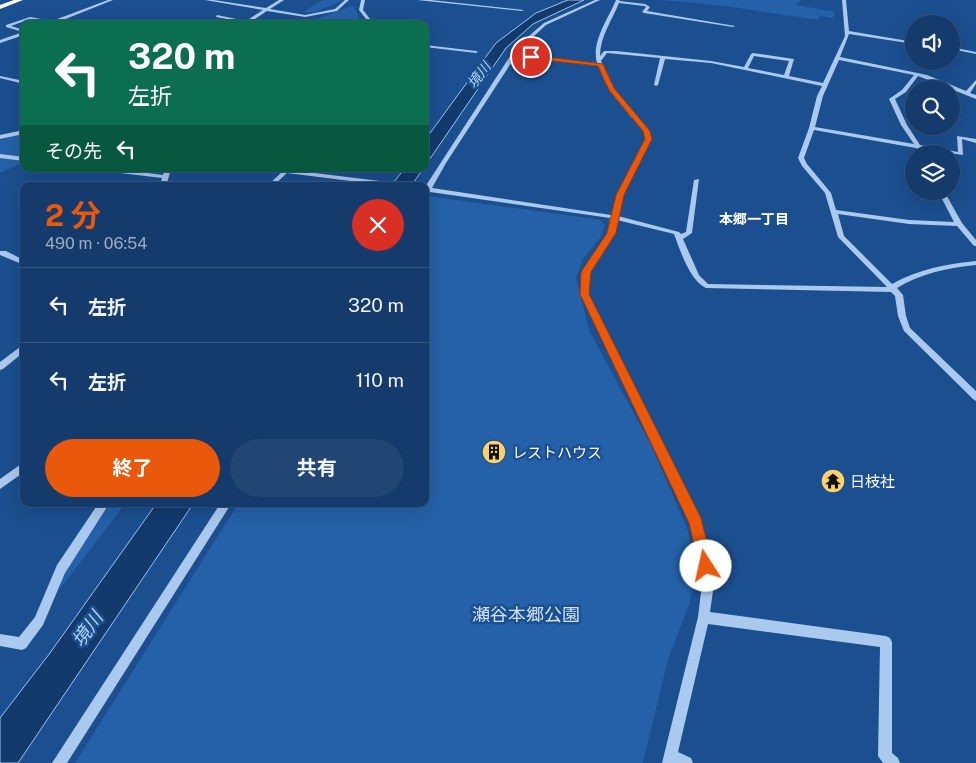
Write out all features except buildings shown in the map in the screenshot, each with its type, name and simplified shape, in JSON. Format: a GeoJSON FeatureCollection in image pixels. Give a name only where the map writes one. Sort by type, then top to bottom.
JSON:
{"type":"FeatureCollection","features":[{"type":"Feature","properties":{"kind":"highway"},"geometry":{"type":"LineString","coordinates":[[0,7],[20,0]]}},
{"type":"Feature","properties":{"kind":"street"},"geometry":{"type":"LineString","coordinates":[[58,20],[111,0]]}},
{"type":"Feature","properties":{"kind":"street"},"geometry":{"type":"LineString","coordinates":[[207,0],[297,16],[314,16],[336,10],[347,0]]}},
{"type":"Feature","properties":{"kind":"street"},"geometry":{"type":"LineString","coordinates":[[252,19],[282,0]]}},
{"type":"Feature","properties":{"kind":"street"},"geometry":{"type":"LineString","coordinates":[[363,0],[362,10],[369,20]]}},
{"type":"Feature","properties":{"kind":"street"},"geometry":{"type":"LineString","coordinates":[[419,0],[522,10]]}},
{"type":"Feature","properties":{"kind":"street"},"geometry":{"type":"LineString","coordinates":[[429,186],[513,55],[534,32],[545,24],[598,0]]}},
{"type":"Feature","properties":{"kind":"street"},"geometry":{"type":"LineString","coordinates":[[844,0],[845,42],[825,85],[801,158],[804,166],[828,193],[841,237],[899,295],[902,316],[907,329],[976,397]]}},
{"type":"Feature","properties":{"kind":"street"},"geometry":{"type":"LineString","coordinates":[[686,763],[670,759],[704,617],[708,584],[704,549],[696,523],[584,294],[586,272],[609,239],[620,195],[648,139],[648,136],[611,89],[597,52],[617,1],[648,7],[644,12],[732,26]]}},
{"type":"Feature","properties":{"kind":"street"},"geometry":{"type":"LineString","coordinates":[[217,16],[233,20]]}},
{"type":"Feature","properties":{"kind":"street"},"geometry":{"type":"LineString","coordinates":[[24,20],[30,18],[38,20]]}},
{"type":"Feature","properties":{"kind":"street"},"geometry":{"type":"LineString","coordinates":[[20,21],[7,26],[20,31]]}},
{"type":"Feature","properties":{"kind":"street"},"geometry":{"type":"LineString","coordinates":[[846,32],[905,42]]}},
{"type":"Feature","properties":{"kind":"street"},"geometry":{"type":"LineString","coordinates":[[0,42],[20,34]]}},
{"type":"Feature","properties":{"kind":"street"},"geometry":{"type":"LineString","coordinates":[[429,46],[476,52]]}},
{"type":"Feature","properties":{"kind":"street"},"geometry":{"type":"LineString","coordinates":[[960,50],[976,53]]}},
{"type":"Feature","properties":{"kind":"street"},"geometry":{"type":"LineString","coordinates":[[513,55],[600,62],[610,52],[663,57],[786,76],[825,85]]}},
{"type":"Feature","properties":{"kind":"street"},"geometry":{"type":"LineString","coordinates":[[745,69],[753,54],[792,60],[786,76]]}},
{"type":"Feature","properties":{"kind":"street"},"geometry":{"type":"LineString","coordinates":[[656,85],[663,57]]}},
{"type":"Feature","properties":{"kind":"street"},"geometry":{"type":"LineString","coordinates":[[838,58],[917,74],[976,97]]}},
{"type":"Feature","properties":{"kind":"street"},"geometry":{"type":"LineString","coordinates":[[917,74],[904,91],[892,99],[904,125],[918,145]]}},
{"type":"Feature","properties":{"kind":"street"},"geometry":{"type":"LineString","coordinates":[[0,77],[20,82]]}},
{"type":"Feature","properties":{"kind":"street"},"geometry":{"type":"LineString","coordinates":[[967,93],[976,81]]}},
{"type":"Feature","properties":{"kind":"street"},"geometry":{"type":"LineString","coordinates":[[812,128],[908,145]]}},
{"type":"Feature","properties":{"kind":"street"},"geometry":{"type":"LineString","coordinates":[[0,137],[20,133]]}},
{"type":"Feature","properties":{"kind":"street"},"geometry":{"type":"LineString","coordinates":[[960,145],[959,137],[976,141]]}},
{"type":"Feature","properties":{"kind":"street"},"geometry":{"type":"LineString","coordinates":[[0,156],[20,158]]}},
{"type":"Feature","properties":{"kind":"street"},"geometry":{"type":"LineString","coordinates":[[127,172],[165,177]]}},
{"type":"Feature","properties":{"kind":"street"},"geometry":{"type":"LineString","coordinates":[[164,182],[167,172]]}},
{"type":"Feature","properties":{"kind":"street"},"geometry":{"type":"LineString","coordinates":[[274,182],[284,172]]}},
{"type":"Feature","properties":{"kind":"street"},"geometry":{"type":"LineString","coordinates":[[302,172],[380,182]]}},
{"type":"Feature","properties":{"kind":"street"},"geometry":{"type":"LineString","coordinates":[[680,238],[689,233],[697,180]]}},
{"type":"Feature","properties":{"kind":"street"},"geometry":{"type":"LineString","coordinates":[[429,191],[614,217],[677,234],[696,276],[706,286],[888,290],[919,272],[976,263]]}},
{"type":"Feature","properties":{"kind":"street"},"geometry":{"type":"LineString","coordinates":[[946,200],[959,224],[976,244]]}},
{"type":"Feature","properties":{"kind":"street"},"geometry":{"type":"LineString","coordinates":[[834,212],[909,222],[959,224]]}},
{"type":"Feature","properties":{"kind":"street"},"geometry":{"type":"LineString","coordinates":[[3,253],[20,261]]}},
{"type":"Feature","properties":{"kind":"street"},"geometry":{"type":"LineString","coordinates":[[0,367],[20,350]]}},
{"type":"Feature","properties":{"kind":"street"},"geometry":{"type":"LineString","coordinates":[[0,485],[20,469]]}},
{"type":"Feature","properties":{"kind":"street"},"geometry":{"type":"LineString","coordinates":[[0,640],[22,644],[39,621],[61,569],[102,507]]}},
{"type":"Feature","properties":{"kind":"street"},"geometry":{"type":"LineString","coordinates":[[59,763],[178,582],[224,507]]}},
{"type":"Feature","properties":{"kind":"street"},"geometry":{"type":"LineString","coordinates":[[704,617],[886,642],[885,756],[893,763]]}},
{"type":"Feature","properties":{"kind":"green space"},"geometry":{"type":"Polygon","coordinates":[[[323,0],[343,0],[316,12],[303,12],[323,0]]]}},
{"type":"Feature","properties":{"kind":"green space"},"geometry":{"type":"Polygon","coordinates":[[[661,0],[801,0],[796,5],[835,12],[833,18],[820,16],[818,20],[725,6],[661,0]]]}},
{"type":"Feature","properties":{"kind":"green space"},"geometry":{"type":"Polygon","coordinates":[[[351,6],[354,7],[360,20],[314,20],[351,6]]]}},
{"type":"Feature","properties":{"kind":"green space"},"geometry":{"type":"Polygon","coordinates":[[[20,135],[20,164],[0,173],[0,140],[20,135]]]}},
{"type":"Feature","properties":{"kind":"green space","name":"瀬谷本郷公園"},"geometry":{"type":"Polygon","coordinates":[[[429,196],[601,220],[605,226],[601,237],[583,259],[576,278],[589,330],[652,447],[687,528],[697,570],[689,605],[668,659],[643,763],[75,763],[236,507],[429,507],[429,196]]]}},
{"type":"Feature","properties":{"kind":"green space"},"geometry":{"type":"Polygon","coordinates":[[[108,507],[123,507],[59,590],[64,573],[108,507]]]}},
{"type":"Feature","properties":{"kind":"water","name":"境川"},"geometry":{"type":"Polygon","coordinates":[[[568,0],[584,0],[533,24],[506,48],[429,160],[429,135],[496,43],[536,13],[568,0]]]}},
{"type":"Feature","properties":{"kind":"water"},"geometry":{"type":"Polygon","coordinates":[[[402,172],[421,172],[414,182],[394,182],[402,172]]]}},
{"type":"Feature","properties":{"kind":"water","name":"境川"},"geometry":{"type":"Polygon","coordinates":[[[154,507],[191,507],[18,763],[0,763],[0,718],[50,653],[154,507]]]}},
{"type":"Feature","properties":{"kind":"place","name":"レストハウス"},"geometry":{"type":"Point","coordinates":[494,452]}},
{"type":"Feature","properties":{"kind":"place","name":"日枝社"},"geometry":{"type":"Point","coordinates":[833,481]}},
{"type":"Feature","properties":{"kind":"district","name":"本郷一丁目"},"geometry":{"type":"Point","coordinates":[754,219]}},
{"type":"Feature","properties":{"kind":"route"},"geometry":{"type":"LineString","coordinates":[[531,57],[600,65],[611,89],[647,131],[648,139],[620,195],[612,233],[586,272],[584,294],[696,523],[704,549],[706,566]]}}]}
